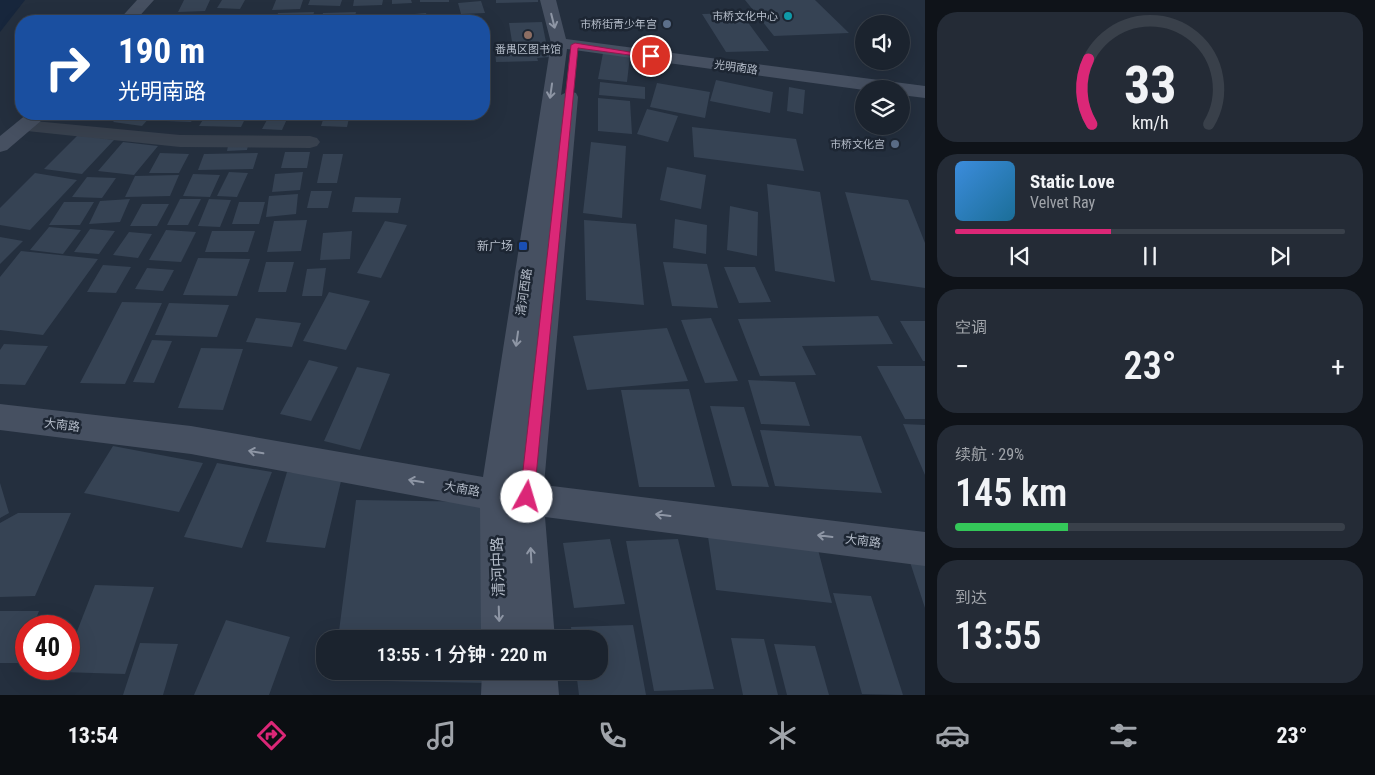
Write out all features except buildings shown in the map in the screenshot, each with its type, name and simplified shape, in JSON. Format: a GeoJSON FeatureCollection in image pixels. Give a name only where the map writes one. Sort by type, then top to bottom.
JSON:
{"type":"FeatureCollection","features":[{"type":"Feature","properties":{"kind":"street"},"geometry":{"type":"LineString","coordinates":[[132,15],[146,0]]}},
{"type":"Feature","properties":{"kind":"street","name":"清河西路"},"geometry":{"type":"LineString","coordinates":[[548,0],[567,44]]}},
{"type":"Feature","properties":{"kind":"street","name":"清河西路"},"geometry":{"type":"LineString","coordinates":[[511,496],[567,44],[561,0]]}},
{"type":"Feature","properties":{"kind":"street","name":"光明南路"},"geometry":{"type":"LineString","coordinates":[[567,44],[855,83]]}},
{"type":"Feature","properties":{"kind":"street","name":"光明南路"},"geometry":{"type":"LineString","coordinates":[[910,90],[925,92]]}},
{"type":"Feature","properties":{"kind":"street"},"geometry":{"type":"LineString","coordinates":[[0,146],[32,120],[180,141],[310,142]]}},
{"type":"Feature","properties":{"kind":"street","name":"大南路"},"geometry":{"type":"LineString","coordinates":[[0,418],[191,440],[511,496],[925,549]]}},
{"type":"Feature","properties":{"kind":"street"},"geometry":{"type":"LineString","coordinates":[[511,496],[534,630]]}},
{"type":"Feature","properties":{"kind":"street","name":"清河中路"},"geometry":{"type":"LineString","coordinates":[[501,630],[511,496]]}},
{"type":"Feature","properties":{"kind":"street"},"geometry":{"type":"LineString","coordinates":[[501,680],[501,695]]}},
{"type":"Feature","properties":{"kind":"street"},"geometry":{"type":"LineString","coordinates":[[538,680],[539,695]]}},
{"type":"Feature","properties":{"kind":"water"},"geometry":{"type":"Polygon","coordinates":[[[0,0],[25,0],[0,32],[0,0]]]}},
{"type":"Feature","properties":{"kind":"place","name":"市桥文化中心"},"geometry":{"type":"Point","coordinates":[788,16]}},
{"type":"Feature","properties":{"kind":"place","name":"市桥街青少年宫"},"geometry":{"type":"Point","coordinates":[667,24]}},
{"type":"Feature","properties":{"kind":"place","name":"番禺区图书馆"},"geometry":{"type":"Point","coordinates":[528,35]}},
{"type":"Feature","properties":{"kind":"place","name":"市桥文化宫"},"geometry":{"type":"Point","coordinates":[895,144]}},
{"type":"Feature","properties":{"kind":"place","name":"新广场"},"geometry":{"type":"Point","coordinates":[523,246]}},
{"type":"Feature","properties":{"kind":"route"},"geometry":{"type":"LineString","coordinates":[[527,497],[575,45],[651,56]]}}]}
